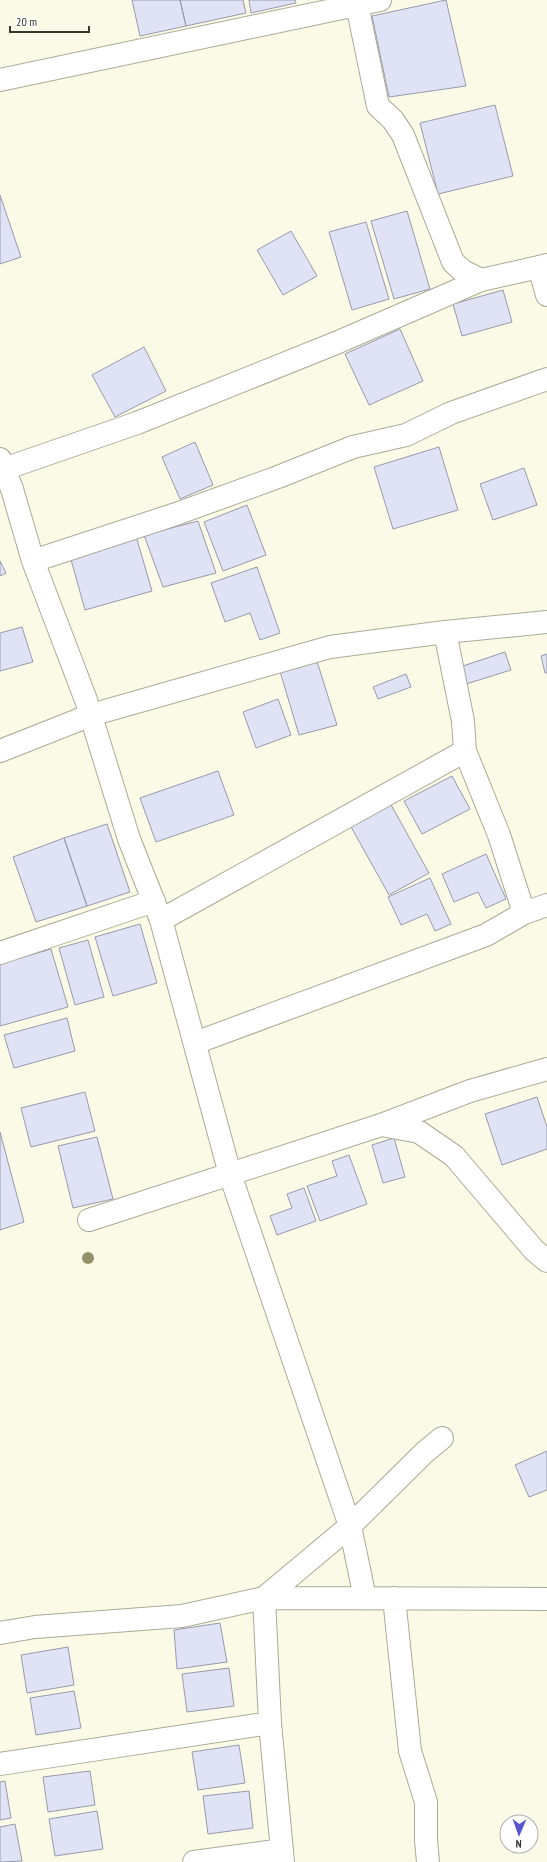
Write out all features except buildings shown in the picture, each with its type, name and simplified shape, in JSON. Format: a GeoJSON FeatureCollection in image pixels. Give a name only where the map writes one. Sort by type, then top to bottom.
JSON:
{"type":"FeatureCollection","features":[{"type":"Feature","properties":{"kind":"street"},"geometry":{"type":"LineString","coordinates":[[0,80],[356,2],[380,0]]}},
{"type":"Feature","properties":{"kind":"street"},"geometry":{"type":"LineString","coordinates":[[356,2],[378,106],[393,120],[403,135],[453,262],[463,271],[480,280]]}},
{"type":"Feature","properties":{"kind":"street"},"geometry":{"type":"LineString","coordinates":[[365,1598],[350,1526],[230,1174],[158,910],[127,832],[91,715],[6,492],[2,464],[137,423],[336,343],[480,280],[543,266],[547,295]]}},
{"type":"Feature","properties":{"kind":"street"},"geometry":{"type":"LineString","coordinates":[[33,561],[176,514],[278,477],[353,447],[406,435],[451,413],[547,379]]}},
{"type":"Feature","properties":{"kind":"street"},"geometry":{"type":"LineString","coordinates":[[0,751],[91,715],[330,647],[445,632],[547,622]]}},
{"type":"Feature","properties":{"kind":"street"},"geometry":{"type":"LineString","coordinates":[[445,632],[462,722],[464,751],[499,835],[524,913]]}},
{"type":"Feature","properties":{"kind":"street"},"geometry":{"type":"LineString","coordinates":[[0,953],[158,910],[464,751]]}},
{"type":"Feature","properties":{"kind":"street"},"geometry":{"type":"LineString","coordinates":[[195,1043],[486,935],[524,913],[547,905]]}},
{"type":"Feature","properties":{"kind":"street"},"geometry":{"type":"LineString","coordinates":[[89,1220],[381,1124],[470,1091],[547,1068]]}},
{"type":"Feature","properties":{"kind":"street"},"geometry":{"type":"LineString","coordinates":[[381,1124],[419,1132],[454,1156],[534,1250],[547,1261]]}},
{"type":"Feature","properties":{"kind":"street"},"geometry":{"type":"LineString","coordinates":[[264,1598],[350,1526],[425,1452],[442,1438]]}},
{"type":"Feature","properties":{"kind":"street"},"geometry":{"type":"LineString","coordinates":[[194,1862],[283,1856],[270,1723],[264,1598]]}},
{"type":"Feature","properties":{"kind":"street"},"geometry":{"type":"LineString","coordinates":[[0,1633],[35,1627],[182,1616],[264,1598],[547,1599]]}},
{"type":"Feature","properties":{"kind":"street"},"geometry":{"type":"LineString","coordinates":[[394,1598],[410,1751],[426,1802],[426,1840],[428,1862]]}},
{"type":"Feature","properties":{"kind":"street"},"geometry":{"type":"LineString","coordinates":[[0,1764],[270,1723]]}}]}
